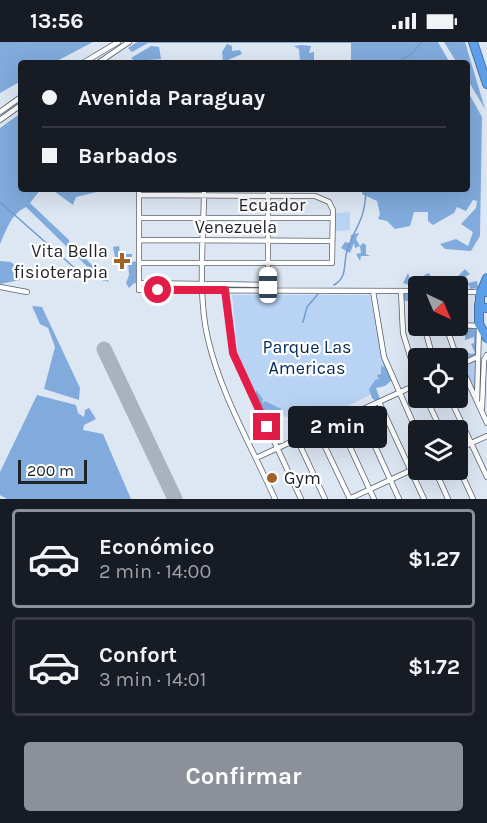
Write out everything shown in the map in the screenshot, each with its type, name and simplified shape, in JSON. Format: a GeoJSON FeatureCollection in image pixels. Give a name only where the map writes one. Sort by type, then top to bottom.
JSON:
{"type":"FeatureCollection","features":[{"type":"Feature","properties":{"kind":"highway"},"geometry":{"type":"LineString","coordinates":[[473,42],[487,84]]}},
{"type":"Feature","properties":{"kind":"highway"},"geometry":{"type":"LineString","coordinates":[[487,278],[481,298],[479,324],[487,338]]}},
{"type":"Feature","properties":{"kind":"street"},"geometry":{"type":"LineString","coordinates":[[88,60],[118,42]]}},
{"type":"Feature","properties":{"kind":"street"},"geometry":{"type":"LineString","coordinates":[[102,60],[129,42]]}},
{"type":"Feature","properties":{"kind":"street"},"geometry":{"type":"LineString","coordinates":[[0,112],[18,99]]}},
{"type":"Feature","properties":{"kind":"street"},"geometry":{"type":"LineString","coordinates":[[0,120],[18,107]]}},
{"type":"Feature","properties":{"kind":"street"},"geometry":{"type":"LineString","coordinates":[[268,192],[268,288]]}},
{"type":"Feature","properties":{"kind":"street"},"geometry":{"type":"LineString","coordinates":[[139,263],[332,263],[332,206],[323,198],[139,195],[139,218],[139,240],[139,263],[139,290],[204,287],[225,290],[268,288]]}},
{"type":"Feature","properties":{"kind":"street"},"geometry":{"type":"LineString","coordinates":[[204,195],[204,287],[207,338],[220,376],[275,499]]}},
{"type":"Feature","properties":{"kind":"street","name":"Ecuador"},"geometry":{"type":"LineString","coordinates":[[139,218],[332,218]]}},
{"type":"Feature","properties":{"kind":"street","name":"Venezuela"},"geometry":{"type":"LineString","coordinates":[[139,240],[332,241]]}},
{"type":"Feature","properties":{"kind":"street"},"geometry":{"type":"LineString","coordinates":[[139,283],[204,287],[408,291]]}},
{"type":"Feature","properties":{"kind":"street"},"geometry":{"type":"LineString","coordinates":[[0,287],[27,292]]}},
{"type":"Feature","properties":{"kind":"street"},"geometry":{"type":"LineString","coordinates":[[225,290],[233,353],[301,499]]}},
{"type":"Feature","properties":{"kind":"street"},"geometry":{"type":"LineString","coordinates":[[373,291],[382,353],[411,420]]}},
{"type":"Feature","properties":{"kind":"street"},"geometry":{"type":"LineString","coordinates":[[401,291],[403,333],[408,350]]}},
{"type":"Feature","properties":{"kind":"street"},"geometry":{"type":"LineString","coordinates":[[468,325],[479,324],[477,357],[481,400],[487,423]]}},
{"type":"Feature","properties":{"kind":"street"},"geometry":{"type":"LineString","coordinates":[[481,400],[484,360],[487,355]]}},
{"type":"Feature","properties":{"kind":"street"},"geometry":{"type":"LineString","coordinates":[[468,360],[477,357]]}},
{"type":"Feature","properties":{"kind":"street"},"geometry":{"type":"LineString","coordinates":[[468,379],[481,400]]}},
{"type":"Feature","properties":{"kind":"street"},"geometry":{"type":"LineString","coordinates":[[256,458],[408,388]]}},
{"type":"Feature","properties":{"kind":"street"},"geometry":{"type":"LineString","coordinates":[[379,402],[408,465]]}},
{"type":"Feature","properties":{"kind":"street"},"geometry":{"type":"LineString","coordinates":[[455,408],[487,477]]}},
{"type":"Feature","properties":{"kind":"street"},"geometry":{"type":"LineString","coordinates":[[358,411],[399,499]]}},
{"type":"Feature","properties":{"kind":"street"},"geometry":{"type":"LineString","coordinates":[[338,421],[374,499]]}},
{"type":"Feature","properties":{"kind":"street"},"geometry":{"type":"LineString","coordinates":[[317,430],[350,499],[408,472]]}},
{"type":"Feature","properties":{"kind":"street"},"geometry":{"type":"LineString","coordinates":[[468,444],[487,436]]}},
{"type":"Feature","properties":{"kind":"street"},"geometry":{"type":"LineString","coordinates":[[297,439],[325,499]]}},
{"type":"Feature","properties":{"kind":"street"},"geometry":{"type":"LineString","coordinates":[[415,480],[424,499]]}},
{"type":"Feature","properties":{"kind":"street"},"geometry":{"type":"LineString","coordinates":[[439,480],[448,499]]}},
{"type":"Feature","properties":{"kind":"street"},"geometry":{"type":"LineString","coordinates":[[464,480],[473,499]]}},
{"type":"Feature","properties":{"kind":"green space"},"geometry":{"type":"Polygon","coordinates":[[[350,212],[350,230],[336,231],[335,213],[350,212]]]}},
{"type":"Feature","properties":{"kind":"green space","name":"Parque Las Americas"},"geometry":{"type":"Polygon","coordinates":[[[232,295],[370,295],[385,372],[372,394],[308,426],[275,412],[264,413],[238,353],[232,295]]]}},
{"type":"Feature","properties":{"kind":"green space"},"geometry":{"type":"Polygon","coordinates":[[[475,361],[476,395],[468,378],[468,364],[475,361]]]}},
{"type":"Feature","properties":{"kind":"shaded area"},"geometry":{"type":"Polygon","coordinates":[[[0,42],[93,42],[59,60],[18,60],[18,83],[0,93],[0,42]]]}},
{"type":"Feature","properties":{"kind":"shaded area"},"geometry":{"type":"Polygon","coordinates":[[[137,42],[438,42],[448,60],[351,60],[351,43],[148,43],[132,52],[128,48],[137,42]]]}},
{"type":"Feature","properties":{"kind":"shaded area"},"geometry":{"type":"Polygon","coordinates":[[[444,42],[465,42],[485,109],[470,84],[470,60],[455,60],[444,42]]]}},
{"type":"Feature","properties":{"kind":"shaded area"},"geometry":{"type":"Polygon","coordinates":[[[227,44],[232,46],[232,51],[240,50],[242,54],[223,60],[222,52],[227,44]]]}},
{"type":"Feature","properties":{"kind":"shaded area"},"geometry":{"type":"Polygon","coordinates":[[[151,46],[159,47],[161,59],[134,60],[131,58],[151,46]]]}},
{"type":"Feature","properties":{"kind":"shaded area"},"geometry":{"type":"Polygon","coordinates":[[[294,46],[311,46],[309,53],[314,52],[314,60],[300,60],[299,49],[294,46]]]}},
{"type":"Feature","properties":{"kind":"shaded area"},"geometry":{"type":"Polygon","coordinates":[[[470,95],[482,117],[480,236],[471,251],[445,249],[440,244],[456,239],[468,246],[473,232],[461,224],[476,208],[477,201],[473,200],[466,211],[457,207],[454,213],[433,225],[428,221],[428,212],[414,212],[410,226],[395,229],[387,221],[378,219],[380,214],[377,201],[362,192],[470,192],[470,95]]]}},
{"type":"Feature","properties":{"kind":"shaded area"},"geometry":{"type":"Polygon","coordinates":[[[18,115],[18,192],[39,192],[30,203],[69,240],[69,243],[81,249],[83,256],[100,273],[100,269],[109,282],[101,280],[26,207],[13,218],[0,244],[0,128],[18,115]]]}},
{"type":"Feature","properties":{"kind":"shaded area"},"geometry":{"type":"Polygon","coordinates":[[[55,192],[97,192],[76,197],[73,205],[55,192]]]}},
{"type":"Feature","properties":{"kind":"shaded area"},"geometry":{"type":"Polygon","coordinates":[[[359,233],[356,239],[360,246],[355,248],[354,243],[350,253],[341,248],[345,242],[350,243],[351,235],[359,233]]]}},
{"type":"Feature","properties":{"kind":"shaded area"},"geometry":{"type":"Polygon","coordinates":[[[363,243],[366,245],[366,254],[370,256],[361,256],[360,261],[356,254],[361,253],[360,246],[363,243]]]}},
{"type":"Feature","properties":{"kind":"shaded area"},"geometry":{"type":"Polygon","coordinates":[[[119,246],[120,254],[132,254],[132,262],[138,261],[138,284],[134,283],[129,288],[126,283],[129,275],[128,261],[115,257],[113,247],[119,246]]]}},
{"type":"Feature","properties":{"kind":"shaded area"},"geometry":{"type":"Polygon","coordinates":[[[0,261],[11,262],[19,269],[20,280],[0,284],[0,261]]]}},
{"type":"Feature","properties":{"kind":"shaded area"},"geometry":{"type":"Polygon","coordinates":[[[465,269],[470,274],[467,276],[458,276],[465,269]]]}},
{"type":"Feature","properties":{"kind":"shaded area"},"geometry":{"type":"Polygon","coordinates":[[[408,273],[408,285],[403,283],[408,273]]]}},
{"type":"Feature","properties":{"kind":"shaded area"},"geometry":{"type":"Polygon","coordinates":[[[477,281],[478,288],[470,289],[468,283],[477,281]]]}},
{"type":"Feature","properties":{"kind":"shaded area"},"geometry":{"type":"Polygon","coordinates":[[[404,293],[408,294],[408,301],[403,300],[404,293]]]}},
{"type":"Feature","properties":{"kind":"shaded area"},"geometry":{"type":"Polygon","coordinates":[[[32,306],[42,307],[80,388],[79,400],[44,389],[55,347],[48,328],[40,324],[32,306]]]}},
{"type":"Feature","properties":{"kind":"shaded area"},"geometry":{"type":"Polygon","coordinates":[[[468,327],[478,330],[477,355],[468,359],[468,353],[475,353],[471,344],[474,343],[474,337],[465,340],[465,336],[468,336],[468,327]]]}},
{"type":"Feature","properties":{"kind":"shaded area"},"geometry":{"type":"Polygon","coordinates":[[[381,349],[392,380],[385,386],[376,388],[380,399],[377,402],[372,398],[369,389],[376,379],[379,380],[377,375],[381,374],[381,365],[384,368],[381,349]]]}},
{"type":"Feature","properties":{"kind":"shaded area"},"geometry":{"type":"Polygon","coordinates":[[[256,390],[263,399],[262,404],[265,401],[281,409],[281,414],[277,414],[276,409],[275,412],[267,409],[264,414],[260,412],[263,408],[256,397],[256,390]]]}},
{"type":"Feature","properties":{"kind":"shaded area"},"geometry":{"type":"Polygon","coordinates":[[[37,395],[76,405],[78,413],[84,417],[85,410],[89,408],[96,419],[84,425],[83,430],[103,434],[131,499],[7,499],[0,495],[0,472],[37,395]]]}},
{"type":"Feature","properties":{"kind":"waterway"},"geometry":{"type":"LineString","coordinates":[[401,60],[410,55],[422,42]]}},
{"type":"Feature","properties":{"kind":"waterway"},"geometry":{"type":"LineString","coordinates":[[334,285],[343,274],[347,251],[364,209],[366,192]]}},
{"type":"Feature","properties":{"kind":"waterway"},"geometry":{"type":"LineString","coordinates":[[0,202],[78,271]]}},
{"type":"Feature","properties":{"kind":"waterway"},"geometry":{"type":"LineString","coordinates":[[303,322],[307,307],[318,294]]}},
{"type":"Feature","properties":{"kind":"runway"},"geometry":{"type":"LineString","coordinates":[[104,349],[175,499]]}},
{"type":"Feature","properties":{"kind":"place","name":"Vita Bella fisioterapia"},"geometry":{"type":"Point","coordinates":[122,261]}},
{"type":"Feature","properties":{"kind":"place","name":"Gym"},"geometry":{"type":"Point","coordinates":[272,478]}},
{"type":"Feature","properties":{"kind":"route"},"geometry":{"type":"LineString","coordinates":[[158,290],[225,290],[233,353],[267,427]]}}]}
